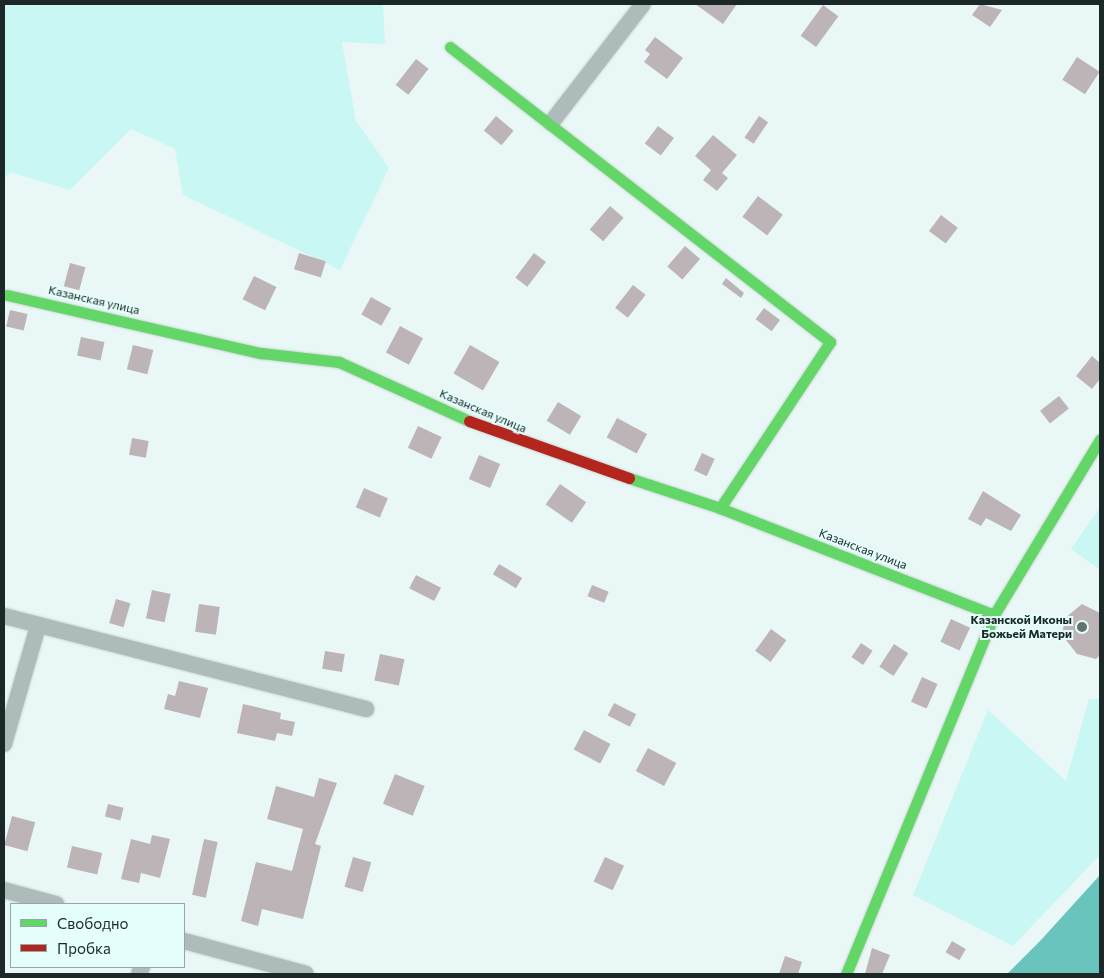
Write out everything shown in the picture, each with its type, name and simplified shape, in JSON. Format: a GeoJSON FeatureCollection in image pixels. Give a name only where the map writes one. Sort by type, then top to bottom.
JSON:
{"type":"FeatureCollection","features":[{"type":"Feature","properties":{"kind":"street"},"geometry":{"type":"LineString","coordinates":[[551,123],[643,4]]}},
{"type":"Feature","properties":{"kind":"street"},"geometry":{"type":"LineString","coordinates":[[450,47],[551,123],[830,342],[720,508]]}},
{"type":"Feature","properties":{"kind":"street","name":"Казанская улица"},"geometry":{"type":"LineString","coordinates":[[7,295],[262,353],[339,362],[501,436],[720,508],[994,615]]}},
{"type":"Feature","properties":{"kind":"street"},"geometry":{"type":"LineString","coordinates":[[846,974],[994,615],[1100,439]]}},
{"type":"Feature","properties":{"kind":"street"},"geometry":{"type":"LineString","coordinates":[[4,616],[366,708]]}},
{"type":"Feature","properties":{"kind":"street"},"geometry":{"type":"LineString","coordinates":[[4,744],[38,626]]}},
{"type":"Feature","properties":{"kind":"street"},"geometry":{"type":"LineString","coordinates":[[4,890],[52,903]]}},
{"type":"Feature","properties":{"kind":"street"},"geometry":{"type":"LineString","coordinates":[[185,941],[306,974]]}},
{"type":"Feature","properties":{"kind":"shaded area"},"geometry":{"type":"Polygon","coordinates":[[[4,4],[383,4],[385,44],[342,42],[356,121],[389,168],[340,270],[183,195],[175,149],[131,129],[70,190],[10,172],[4,178],[4,4]]]}},
{"type":"Feature","properties":{"kind":"shaded area"},"geometry":{"type":"Polygon","coordinates":[[[1100,507],[1100,570],[1071,549],[1100,507]]]}},
{"type":"Feature","properties":{"kind":"shaded area"},"geometry":{"type":"Polygon","coordinates":[[[1089,699],[1100,699],[1100,855],[1013,946],[913,895],[988,710],[1066,781],[1089,699]]]}},
{"type":"Feature","properties":{"kind":"water"},"geometry":{"type":"Polygon","coordinates":[[[1100,875],[1100,974],[1007,974],[1041,940],[1100,875]]]}},
{"type":"Feature","properties":{"kind":"building"},"geometry":{"type":"Polygon","coordinates":[[[695,4],[737,4],[723,24],[695,4]]]}},
{"type":"Feature","properties":{"kind":"building"},"geometry":{"type":"Polygon","coordinates":[[[980,4],[1002,10],[990,27],[972,15],[980,4]]]}},
{"type":"Feature","properties":{"kind":"building"},"geometry":{"type":"Polygon","coordinates":[[[823,5],[838,16],[816,47],[801,36],[823,5]]]}},
{"type":"Feature","properties":{"kind":"building"},"geometry":{"type":"Polygon","coordinates":[[[655,37],[683,58],[667,79],[644,62],[650,54],[645,50],[655,37]]]}},
{"type":"Feature","properties":{"kind":"building"},"geometry":{"type":"Polygon","coordinates":[[[1077,57],[1100,72],[1085,94],[1062,80],[1077,57]]]}},
{"type":"Feature","properties":{"kind":"building"},"geometry":{"type":"Polygon","coordinates":[[[416,59],[429,69],[408,95],[396,85],[416,59]]]}},
{"type":"Feature","properties":{"kind":"building"},"geometry":{"type":"Polygon","coordinates":[[[496,116],[514,131],[501,145],[484,131],[496,116]]]}},
{"type":"Feature","properties":{"kind":"building"},"geometry":{"type":"Polygon","coordinates":[[[759,116],[768,122],[754,144],[744,138],[759,116]]]}},
{"type":"Feature","properties":{"kind":"building"},"geometry":{"type":"Polygon","coordinates":[[[658,126],[674,138],[661,156],[645,144],[658,126]]]}},
{"type":"Feature","properties":{"kind":"building"},"geometry":{"type":"Polygon","coordinates":[[[713,135],[737,155],[722,173],[728,178],[717,191],[703,180],[711,170],[695,156],[713,135]]]}},
{"type":"Feature","properties":{"kind":"building"},"geometry":{"type":"Polygon","coordinates":[[[758,196],[783,215],[767,235],[742,217],[758,196]]]}},
{"type":"Feature","properties":{"kind":"building"},"geometry":{"type":"Polygon","coordinates":[[[610,206],[624,218],[603,241],[590,229],[610,206]]]}},
{"type":"Feature","properties":{"kind":"building"},"geometry":{"type":"Polygon","coordinates":[[[941,215],[958,228],[946,244],[929,231],[941,215]]]}},
{"type":"Feature","properties":{"kind":"building"},"geometry":{"type":"Polygon","coordinates":[[[685,246],[700,259],[682,279],[667,266],[685,246]]]}},
{"type":"Feature","properties":{"kind":"building"},"geometry":{"type":"Polygon","coordinates":[[[299,253],[326,261],[321,277],[294,269],[299,253]]]}},
{"type":"Feature","properties":{"kind":"building"},"geometry":{"type":"Polygon","coordinates":[[[534,253],[546,262],[527,287],[515,278],[534,253]]]}},
{"type":"Feature","properties":{"kind":"building"},"geometry":{"type":"Polygon","coordinates":[[[70,263],[85,267],[79,290],[64,286],[70,263]]]}},
{"type":"Feature","properties":{"kind":"building"},"geometry":{"type":"Polygon","coordinates":[[[254,276],[276,287],[265,310],[243,299],[254,276]]]}},
{"type":"Feature","properties":{"kind":"building"},"geometry":{"type":"Polygon","coordinates":[[[726,278],[744,293],[741,298],[722,284],[726,278]]]}},
{"type":"Feature","properties":{"kind":"building"},"geometry":{"type":"Polygon","coordinates":[[[633,285],[646,295],[628,318],[615,308],[633,285]]]}},
{"type":"Feature","properties":{"kind":"building"},"geometry":{"type":"Polygon","coordinates":[[[371,297],[391,308],[381,326],[361,314],[371,297]]]}},
{"type":"Feature","properties":{"kind":"building"},"geometry":{"type":"Polygon","coordinates":[[[764,308],[780,320],[772,331],[756,319],[764,308]]]}},
{"type":"Feature","properties":{"kind":"building"},"geometry":{"type":"Polygon","coordinates":[[[10,310],[28,314],[24,331],[6,327],[10,310]]]}},
{"type":"Feature","properties":{"kind":"building"},"geometry":{"type":"Polygon","coordinates":[[[400,326],[423,338],[409,365],[386,352],[400,326]]]}},
{"type":"Feature","properties":{"kind":"building"},"geometry":{"type":"Polygon","coordinates":[[[81,337],[104,342],[101,361],[77,356],[81,337]]]}},
{"type":"Feature","properties":{"kind":"building"},"geometry":{"type":"Polygon","coordinates":[[[133,345],[153,350],[147,374],[127,369],[133,345]]]}},
{"type":"Feature","properties":{"kind":"building"},"geometry":{"type":"Polygon","coordinates":[[[470,345],[499,362],[483,391],[454,374],[470,345]]]}},
{"type":"Feature","properties":{"kind":"building"},"geometry":{"type":"Polygon","coordinates":[[[1092,356],[1100,363],[1100,379],[1092,389],[1076,376],[1092,356]]]}},
{"type":"Feature","properties":{"kind":"building"},"geometry":{"type":"Polygon","coordinates":[[[1059,396],[1069,409],[1050,423],[1040,411],[1059,396]]]}},
{"type":"Feature","properties":{"kind":"building"},"geometry":{"type":"Polygon","coordinates":[[[558,402],[581,416],[570,435],[547,421],[558,402]]]}},
{"type":"Feature","properties":{"kind":"building"},"geometry":{"type":"Polygon","coordinates":[[[617,418],[647,434],[637,453],[607,437],[617,418]]]}},
{"type":"Feature","properties":{"kind":"building"},"geometry":{"type":"Polygon","coordinates":[[[418,426],[442,437],[431,459],[408,448],[418,426]]]}},
{"type":"Feature","properties":{"kind":"building"},"geometry":{"type":"Polygon","coordinates":[[[132,438],[149,441],[146,458],[129,455],[132,438]]]}},
{"type":"Feature","properties":{"kind":"building"},"geometry":{"type":"Polygon","coordinates":[[[702,453],[715,459],[707,476],[694,470],[702,453]]]}},
{"type":"Feature","properties":{"kind":"building"},"geometry":{"type":"Polygon","coordinates":[[[479,455],[500,464],[490,488],[469,479],[479,455]]]}},
{"type":"Feature","properties":{"kind":"building"},"geometry":{"type":"Polygon","coordinates":[[[560,484],[586,502],[572,523],[546,504],[560,484]]]}},
{"type":"Feature","properties":{"kind":"building"},"geometry":{"type":"Polygon","coordinates":[[[364,488],[388,498],[380,517],[356,507],[364,488]]]}},
{"type":"Feature","properties":{"kind":"building"},"geometry":{"type":"Polygon","coordinates":[[[983,491],[1021,515],[1011,531],[986,518],[981,526],[968,519],[983,491]]]}},
{"type":"Feature","properties":{"kind":"building"},"geometry":{"type":"Polygon","coordinates":[[[499,564],[522,578],[516,588],[493,574],[499,564]]]}},
{"type":"Feature","properties":{"kind":"building"},"geometry":{"type":"Polygon","coordinates":[[[416,575],[441,588],[434,601],[409,588],[416,575]]]}},
{"type":"Feature","properties":{"kind":"building"},"geometry":{"type":"Polygon","coordinates":[[[592,585],[609,592],[604,603],[588,596],[592,585]]]}},
{"type":"Feature","properties":{"kind":"building"},"geometry":{"type":"Polygon","coordinates":[[[152,590],[171,594],[165,622],[146,618],[152,590]]]}},
{"type":"Feature","properties":{"kind":"building"},"geometry":{"type":"Polygon","coordinates":[[[116,599],[130,603],[124,627],[109,623],[116,599]]]}},
{"type":"Feature","properties":{"kind":"building"},"geometry":{"type":"Polygon","coordinates":[[[199,604],[220,607],[216,635],[195,632],[199,604]]]}},
{"type":"Feature","properties":{"kind":"building","name":"Казанской Иконы Божьей Матери"},"geometry":{"type":"Polygon","coordinates":[[[1082,604],[1100,613],[1100,655],[1096,659],[1077,654],[1062,635],[1065,618],[1082,604]]]}},
{"type":"Feature","properties":{"kind":"building"},"geometry":{"type":"Polygon","coordinates":[[[951,619],[970,628],[959,651],[940,642],[951,619]]]}},
{"type":"Feature","properties":{"kind":"building"},"geometry":{"type":"Polygon","coordinates":[[[771,629],[786,640],[771,662],[755,651],[771,629]]]}},
{"type":"Feature","properties":{"kind":"building"},"geometry":{"type":"Polygon","coordinates":[[[861,643],[873,651],[863,665],[851,657],[861,643]]]}},
{"type":"Feature","properties":{"kind":"building"},"geometry":{"type":"Polygon","coordinates":[[[894,644],[908,653],[894,676],[879,667],[894,644]]]}},
{"type":"Feature","properties":{"kind":"building"},"geometry":{"type":"Polygon","coordinates":[[[325,651],[345,654],[342,672],[322,669],[325,651]]]}},
{"type":"Feature","properties":{"kind":"building"},"geometry":{"type":"Polygon","coordinates":[[[380,654],[404,659],[399,686],[374,680],[380,654]]]}},
{"type":"Feature","properties":{"kind":"building"},"geometry":{"type":"Polygon","coordinates":[[[922,677],[938,684],[927,709],[911,702],[922,677]]]}},
{"type":"Feature","properties":{"kind":"building"},"geometry":{"type":"Polygon","coordinates":[[[179,681],[208,688],[200,718],[164,709],[168,694],[175,696],[179,681]]]}},
{"type":"Feature","properties":{"kind":"building"},"geometry":{"type":"Polygon","coordinates":[[[614,703],[636,714],[630,727],[608,715],[614,703]]]}},
{"type":"Feature","properties":{"kind":"building"},"geometry":{"type":"Polygon","coordinates":[[[243,704],[281,713],[280,719],[295,722],[292,736],[277,733],[275,741],[237,733],[243,704]]]}},
{"type":"Feature","properties":{"kind":"building"},"geometry":{"type":"Polygon","coordinates":[[[584,730],[610,744],[600,764],[574,749],[584,730]]]}},
{"type":"Feature","properties":{"kind":"building"},"geometry":{"type":"Polygon","coordinates":[[[648,748],[676,763],[664,786],[636,771],[648,748]]]}},
{"type":"Feature","properties":{"kind":"building"},"geometry":{"type":"Polygon","coordinates":[[[395,774],[425,786],[413,816],[383,804],[395,774]]]}},
{"type":"Feature","properties":{"kind":"building"},"geometry":{"type":"Polygon","coordinates":[[[319,778],[337,783],[315,844],[321,846],[303,919],[262,909],[258,926],[241,921],[256,862],[292,871],[303,829],[267,819],[276,786],[314,797],[319,778]]]}},
{"type":"Feature","properties":{"kind":"building"},"geometry":{"type":"Polygon","coordinates":[[[108,804],[124,808],[120,820],[105,817],[108,804]]]}},
{"type":"Feature","properties":{"kind":"building"},"geometry":{"type":"Polygon","coordinates":[[[12,816],[35,822],[27,851],[4,845],[12,816]]]}},
{"type":"Feature","properties":{"kind":"building"},"geometry":{"type":"Polygon","coordinates":[[[152,835],[170,839],[160,878],[141,873],[139,883],[121,879],[131,839],[150,844],[152,835]]]}},
{"type":"Feature","properties":{"kind":"building"},"geometry":{"type":"Polygon","coordinates":[[[204,839],[218,842],[206,898],[192,895],[204,839]]]}},
{"type":"Feature","properties":{"kind":"building"},"geometry":{"type":"Polygon","coordinates":[[[72,846],[102,853],[97,874],[67,867],[72,846]]]}},
{"type":"Feature","properties":{"kind":"building"},"geometry":{"type":"Polygon","coordinates":[[[353,857],[371,862],[363,892],[344,887],[353,857]]]}},
{"type":"Feature","properties":{"kind":"building"},"geometry":{"type":"Polygon","coordinates":[[[605,857],[624,866],[613,890],[594,881],[605,857]]]}},
{"type":"Feature","properties":{"kind":"building"},"geometry":{"type":"Polygon","coordinates":[[[952,941],[966,949],[959,960],[946,952],[952,941]]]}},
{"type":"Feature","properties":{"kind":"building"},"geometry":{"type":"Polygon","coordinates":[[[872,948],[890,955],[882,974],[865,974],[872,948]]]}},
{"type":"Feature","properties":{"kind":"building"},"geometry":{"type":"Polygon","coordinates":[[[785,956],[802,962],[798,974],[779,974],[785,956]]]}},
{"type":"Feature","properties":{"kind":"traffic: fast"},"geometry":{"type":"LineString","coordinates":[[450,47],[830,342],[720,508]]}},
{"type":"Feature","properties":{"kind":"traffic: fast"},"geometry":{"type":"LineString","coordinates":[[7,295],[261,353],[339,362],[469,421]]}},
{"type":"Feature","properties":{"kind":"traffic: fast"},"geometry":{"type":"LineString","coordinates":[[846,974],[994,615],[1100,439]]}},
{"type":"Feature","properties":{"kind":"traffic: fast"},"geometry":{"type":"LineString","coordinates":[[629,478],[720,508],[994,615]]}},
{"type":"Feature","properties":{"kind":"traffic: jam"},"geometry":{"type":"LineString","coordinates":[[469,421],[629,478]]}},
{"type":"Feature","properties":{"kind":"place","name":"Казанской Иконы Божьей Матери"},"geometry":{"type":"Point","coordinates":[1082,627]}}]}
